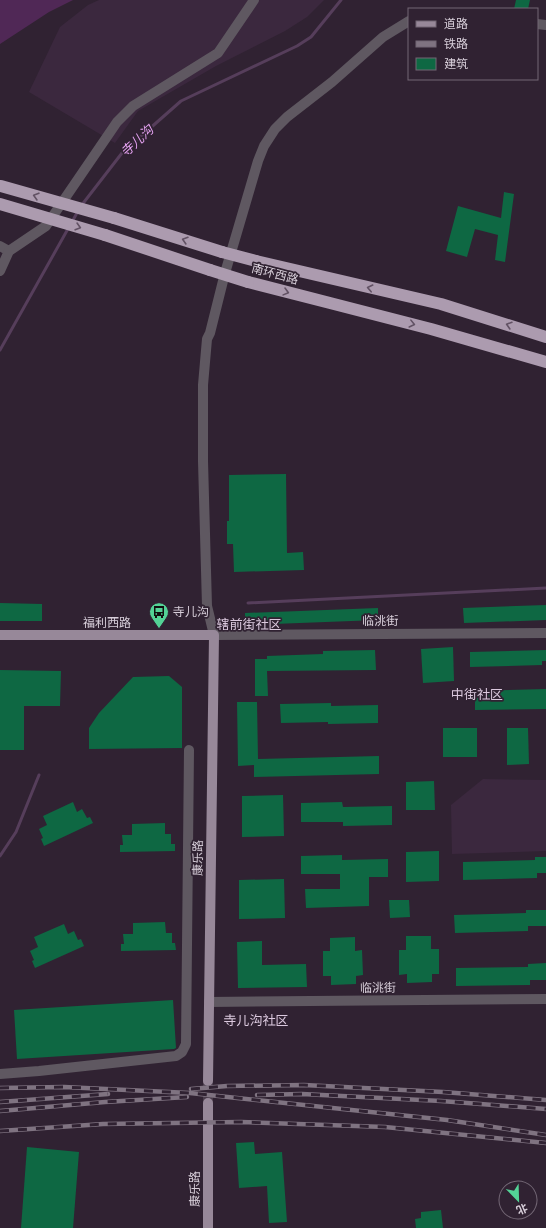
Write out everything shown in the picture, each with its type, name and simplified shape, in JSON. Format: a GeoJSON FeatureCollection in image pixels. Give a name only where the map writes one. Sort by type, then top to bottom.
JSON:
{"type":"FeatureCollection","features":[{"type":"Feature","properties":{"kind":"highway","name":"南环西路"},"geometry":{"type":"LineString","coordinates":[[0,186],[114,218],[222,252],[441,304],[546,337]]}},
{"type":"Feature","properties":{"kind":"highway","name":"南环西路"},"geometry":{"type":"LineString","coordinates":[[0,204],[105,235],[248,282],[431,329],[546,362]]}},
{"type":"Feature","properties":{"kind":"main road","name":"福利西路"},"geometry":{"type":"LineString","coordinates":[[0,635],[214,635]]}},
{"type":"Feature","properties":{"kind":"main road","name":"康乐路"},"geometry":{"type":"LineString","coordinates":[[208,1081],[214,635]]}},
{"type":"Feature","properties":{"kind":"main road","name":"康乐路"},"geometry":{"type":"LineString","coordinates":[[208,1103],[208,1228]]}},
{"type":"Feature","properties":{"kind":"street"},"geometry":{"type":"LineString","coordinates":[[0,271],[5,248],[46,226],[117,122],[133,106],[218,53],[254,0]]}},
{"type":"Feature","properties":{"kind":"street"},"geometry":{"type":"LineString","coordinates":[[214,635],[207,606],[203,462],[203,386],[205,358],[207,339],[210,333],[223,279],[258,161],[264,146],[275,129],[287,117],[332,82],[383,37],[408,22]]}},
{"type":"Feature","properties":{"kind":"street","name":"临洮街"},"geometry":{"type":"LineString","coordinates":[[214,635],[546,633]]}},
{"type":"Feature","properties":{"kind":"street"},"geometry":{"type":"LineString","coordinates":[[0,1074],[176,1056],[184,1049],[186,1044],[189,750]]}},
{"type":"Feature","properties":{"kind":"street","name":"临洮街"},"geometry":{"type":"LineString","coordinates":[[209,1002],[546,999]]}},
{"type":"Feature","properties":{"kind":"shaded area"},"geometry":{"type":"Polygon","coordinates":[[[0,0],[73,0],[49,12],[0,44],[0,0]]]}},
{"type":"Feature","properties":{"kind":"shaded area"},"geometry":{"type":"Polygon","coordinates":[[[99,0],[324,0],[307,17],[285,31],[216,66],[138,111],[115,143],[29,92],[60,27],[88,5],[99,0]]]}},
{"type":"Feature","properties":{"kind":"shaded area"},"geometry":{"type":"Polygon","coordinates":[[[483,779],[546,780],[546,851],[452,854],[451,805],[483,779]]]}},
{"type":"Feature","properties":{"kind":"building"},"geometry":{"type":"Polygon","coordinates":[[[516,0],[530,0],[528,8],[514,8],[516,0]]]}},
{"type":"Feature","properties":{"kind":"building"},"geometry":{"type":"Polygon","coordinates":[[[504,192],[514,194],[505,262],[495,260],[498,235],[475,229],[467,257],[446,251],[458,206],[501,218],[504,192]]]}},
{"type":"Feature","properties":{"kind":"building"},"geometry":{"type":"Polygon","coordinates":[[[286,474],[287,553],[303,552],[304,570],[234,572],[233,544],[227,544],[227,521],[229,521],[229,475],[286,474]]]}},
{"type":"Feature","properties":{"kind":"building"},"geometry":{"type":"Polygon","coordinates":[[[0,603],[42,604],[42,621],[0,621],[0,603]]]}},
{"type":"Feature","properties":{"kind":"building"},"geometry":{"type":"Polygon","coordinates":[[[546,605],[546,620],[464,623],[463,608],[546,605]]]}},
{"type":"Feature","properties":{"kind":"building"},"geometry":{"type":"Polygon","coordinates":[[[378,608],[378,620],[245,625],[245,613],[378,608]]]}},
{"type":"Feature","properties":{"kind":"building"},"geometry":{"type":"Polygon","coordinates":[[[453,647],[454,681],[423,683],[421,649],[453,647]]]}},
{"type":"Feature","properties":{"kind":"building"},"geometry":{"type":"Polygon","coordinates":[[[375,650],[376,670],[267,671],[268,696],[255,696],[255,659],[267,659],[267,656],[323,654],[323,651],[375,650]]]}},
{"type":"Feature","properties":{"kind":"building"},"geometry":{"type":"Polygon","coordinates":[[[546,650],[546,661],[542,661],[542,665],[470,667],[470,652],[546,650]]]}},
{"type":"Feature","properties":{"kind":"building"},"geometry":{"type":"Polygon","coordinates":[[[0,670],[61,671],[60,706],[24,706],[24,750],[0,750],[0,670]]]}},
{"type":"Feature","properties":{"kind":"building"},"geometry":{"type":"Polygon","coordinates":[[[169,676],[182,687],[182,748],[89,749],[89,728],[99,713],[133,677],[169,676]]]}},
{"type":"Feature","properties":{"kind":"building"},"geometry":{"type":"Polygon","coordinates":[[[546,689],[546,709],[475,710],[475,691],[546,689]]]}},
{"type":"Feature","properties":{"kind":"building"},"geometry":{"type":"Polygon","coordinates":[[[237,702],[257,702],[258,759],[379,756],[379,774],[254,777],[254,765],[238,766],[237,702]]]}},
{"type":"Feature","properties":{"kind":"building"},"geometry":{"type":"Polygon","coordinates":[[[331,703],[331,706],[378,705],[378,723],[281,723],[280,704],[331,703]]]}},
{"type":"Feature","properties":{"kind":"building"},"geometry":{"type":"Polygon","coordinates":[[[443,728],[477,728],[477,757],[443,757],[443,728]]]}},
{"type":"Feature","properties":{"kind":"building"},"geometry":{"type":"Polygon","coordinates":[[[507,728],[528,728],[529,764],[507,765],[507,728]]]}},
{"type":"Feature","properties":{"kind":"building"},"geometry":{"type":"Polygon","coordinates":[[[434,781],[435,810],[406,810],[406,782],[434,781]]]}},
{"type":"Feature","properties":{"kind":"building"},"geometry":{"type":"Polygon","coordinates":[[[283,795],[284,836],[242,837],[242,796],[283,795]]]}},
{"type":"Feature","properties":{"kind":"building"},"geometry":{"type":"Polygon","coordinates":[[[73,802],[77,812],[82,809],[87,818],[90,817],[93,823],[44,846],[41,839],[43,838],[39,829],[47,825],[43,816],[73,802]]]}},
{"type":"Feature","properties":{"kind":"building"},"geometry":{"type":"Polygon","coordinates":[[[342,802],[343,807],[392,806],[392,825],[343,826],[343,822],[301,822],[301,803],[342,802]]]}},
{"type":"Feature","properties":{"kind":"building"},"geometry":{"type":"Polygon","coordinates":[[[165,823],[165,834],[171,834],[171,844],[175,844],[175,851],[120,852],[120,845],[123,845],[122,835],[132,835],[132,824],[165,823]]]}},
{"type":"Feature","properties":{"kind":"building"},"geometry":{"type":"Polygon","coordinates":[[[439,851],[439,881],[406,882],[406,852],[439,851]]]}},
{"type":"Feature","properties":{"kind":"building"},"geometry":{"type":"Polygon","coordinates":[[[342,855],[342,860],[388,859],[388,877],[369,877],[369,906],[306,908],[305,889],[340,889],[340,874],[301,874],[301,856],[342,855]]]}},
{"type":"Feature","properties":{"kind":"building"},"geometry":{"type":"Polygon","coordinates":[[[535,857],[546,857],[546,873],[537,873],[537,878],[463,880],[463,862],[535,860],[535,857]]]}},
{"type":"Feature","properties":{"kind":"building"},"geometry":{"type":"Polygon","coordinates":[[[284,879],[285,918],[239,919],[239,880],[284,879]]]}},
{"type":"Feature","properties":{"kind":"building"},"geometry":{"type":"Polygon","coordinates":[[[389,900],[409,900],[410,917],[390,918],[389,900]]]}},
{"type":"Feature","properties":{"kind":"building"},"geometry":{"type":"Polygon","coordinates":[[[526,910],[546,910],[546,926],[528,926],[528,931],[455,933],[454,915],[526,913],[526,910]]]}},
{"type":"Feature","properties":{"kind":"building"},"geometry":{"type":"Polygon","coordinates":[[[165,922],[166,933],[172,933],[172,943],[175,943],[176,950],[121,951],[121,944],[124,944],[123,934],[133,934],[133,923],[165,922]]]}},
{"type":"Feature","properties":{"kind":"building"},"geometry":{"type":"Polygon","coordinates":[[[64,924],[68,934],[74,931],[78,940],[81,939],[84,946],[35,968],[32,961],[34,960],[30,951],[38,947],[34,937],[64,924]]]}},
{"type":"Feature","properties":{"kind":"building"},"geometry":{"type":"Polygon","coordinates":[[[406,936],[431,936],[431,949],[439,949],[439,974],[432,974],[432,982],[407,983],[407,974],[399,975],[399,950],[406,950],[406,936]]]}},
{"type":"Feature","properties":{"kind":"building"},"geometry":{"type":"Polygon","coordinates":[[[355,937],[355,951],[362,950],[363,975],[356,976],[356,984],[331,985],[331,976],[323,976],[323,951],[330,951],[330,938],[355,937]]]}},
{"type":"Feature","properties":{"kind":"building"},"geometry":{"type":"Polygon","coordinates":[[[262,941],[262,965],[306,964],[307,987],[238,988],[237,942],[262,941]]]}},
{"type":"Feature","properties":{"kind":"building"},"geometry":{"type":"Polygon","coordinates":[[[546,963],[546,980],[530,980],[530,985],[456,986],[456,968],[528,967],[528,964],[546,963]]]}},
{"type":"Feature","properties":{"kind":"building"},"geometry":{"type":"Polygon","coordinates":[[[173,1000],[176,1048],[174,1049],[17,1059],[14,1010],[173,1000]]]}},
{"type":"Feature","properties":{"kind":"building"},"geometry":{"type":"Polygon","coordinates":[[[254,1142],[255,1154],[282,1152],[287,1222],[269,1223],[267,1186],[239,1188],[236,1143],[254,1142]]]}},
{"type":"Feature","properties":{"kind":"building"},"geometry":{"type":"Polygon","coordinates":[[[27,1147],[79,1152],[73,1228],[21,1228],[27,1147]]]}},
{"type":"Feature","properties":{"kind":"building"},"geometry":{"type":"Polygon","coordinates":[[[441,1210],[443,1228],[416,1228],[415,1219],[421,1218],[421,1212],[441,1210]]]}},
{"type":"Feature","properties":{"kind":"waterway","name":"寺儿沟"},"geometry":{"type":"LineString","coordinates":[[81,206],[122,153],[181,101],[297,46],[311,37],[341,0]]}},
{"type":"Feature","properties":{"kind":"waterway","name":"寺儿沟"},"geometry":{"type":"LineString","coordinates":[[72,222],[78,211]]}},
{"type":"Feature","properties":{"kind":"waterway","name":"寺儿沟"},"geometry":{"type":"LineString","coordinates":[[0,350],[69,227]]}},
{"type":"Feature","properties":{"kind":"waterway"},"geometry":{"type":"LineString","coordinates":[[248,603],[546,588]]}},
{"type":"Feature","properties":{"kind":"waterway"},"geometry":{"type":"LineString","coordinates":[[0,856],[16,832],[39,775]]}},
{"type":"Feature","properties":{"kind":"tunnel"},"geometry":{"type":"LineString","coordinates":[[208,1081],[208,1103]]}},
{"type":"Feature","properties":{"kind":"railway"},"geometry":{"type":"LineString","coordinates":[[191,1089],[227,1086],[304,1085],[443,1092],[546,1100]]}},
{"type":"Feature","properties":{"kind":"railway"},"geometry":{"type":"LineString","coordinates":[[0,1088],[64,1087],[190,1093],[447,1120],[546,1135]]}},
{"type":"Feature","properties":{"kind":"railway"},"geometry":{"type":"LineString","coordinates":[[0,1102],[108,1094]]}},
{"type":"Feature","properties":{"kind":"railway"},"geometry":{"type":"LineString","coordinates":[[257,1095],[302,1094],[441,1101],[546,1109]]}},
{"type":"Feature","properties":{"kind":"railway"},"geometry":{"type":"LineString","coordinates":[[0,1111],[187,1097]]}},
{"type":"Feature","properties":{"kind":"railway"},"geometry":{"type":"LineString","coordinates":[[0,1131],[103,1124],[241,1122],[385,1127],[546,1143]]}},
{"type":"Feature","properties":{"kind":"place","name":"寺儿沟"},"geometry":{"type":"Point","coordinates":[159,629]}},
{"type":"Feature","properties":{"kind":"district","name":"辖前街社区"},"geometry":{"type":"Point","coordinates":[249,624]}},
{"type":"Feature","properties":{"kind":"district","name":"中街社区"},"geometry":{"type":"Point","coordinates":[477,694]}},
{"type":"Feature","properties":{"kind":"district","name":"寺儿沟社区"},"geometry":{"type":"Point","coordinates":[256,1020]}}]}
